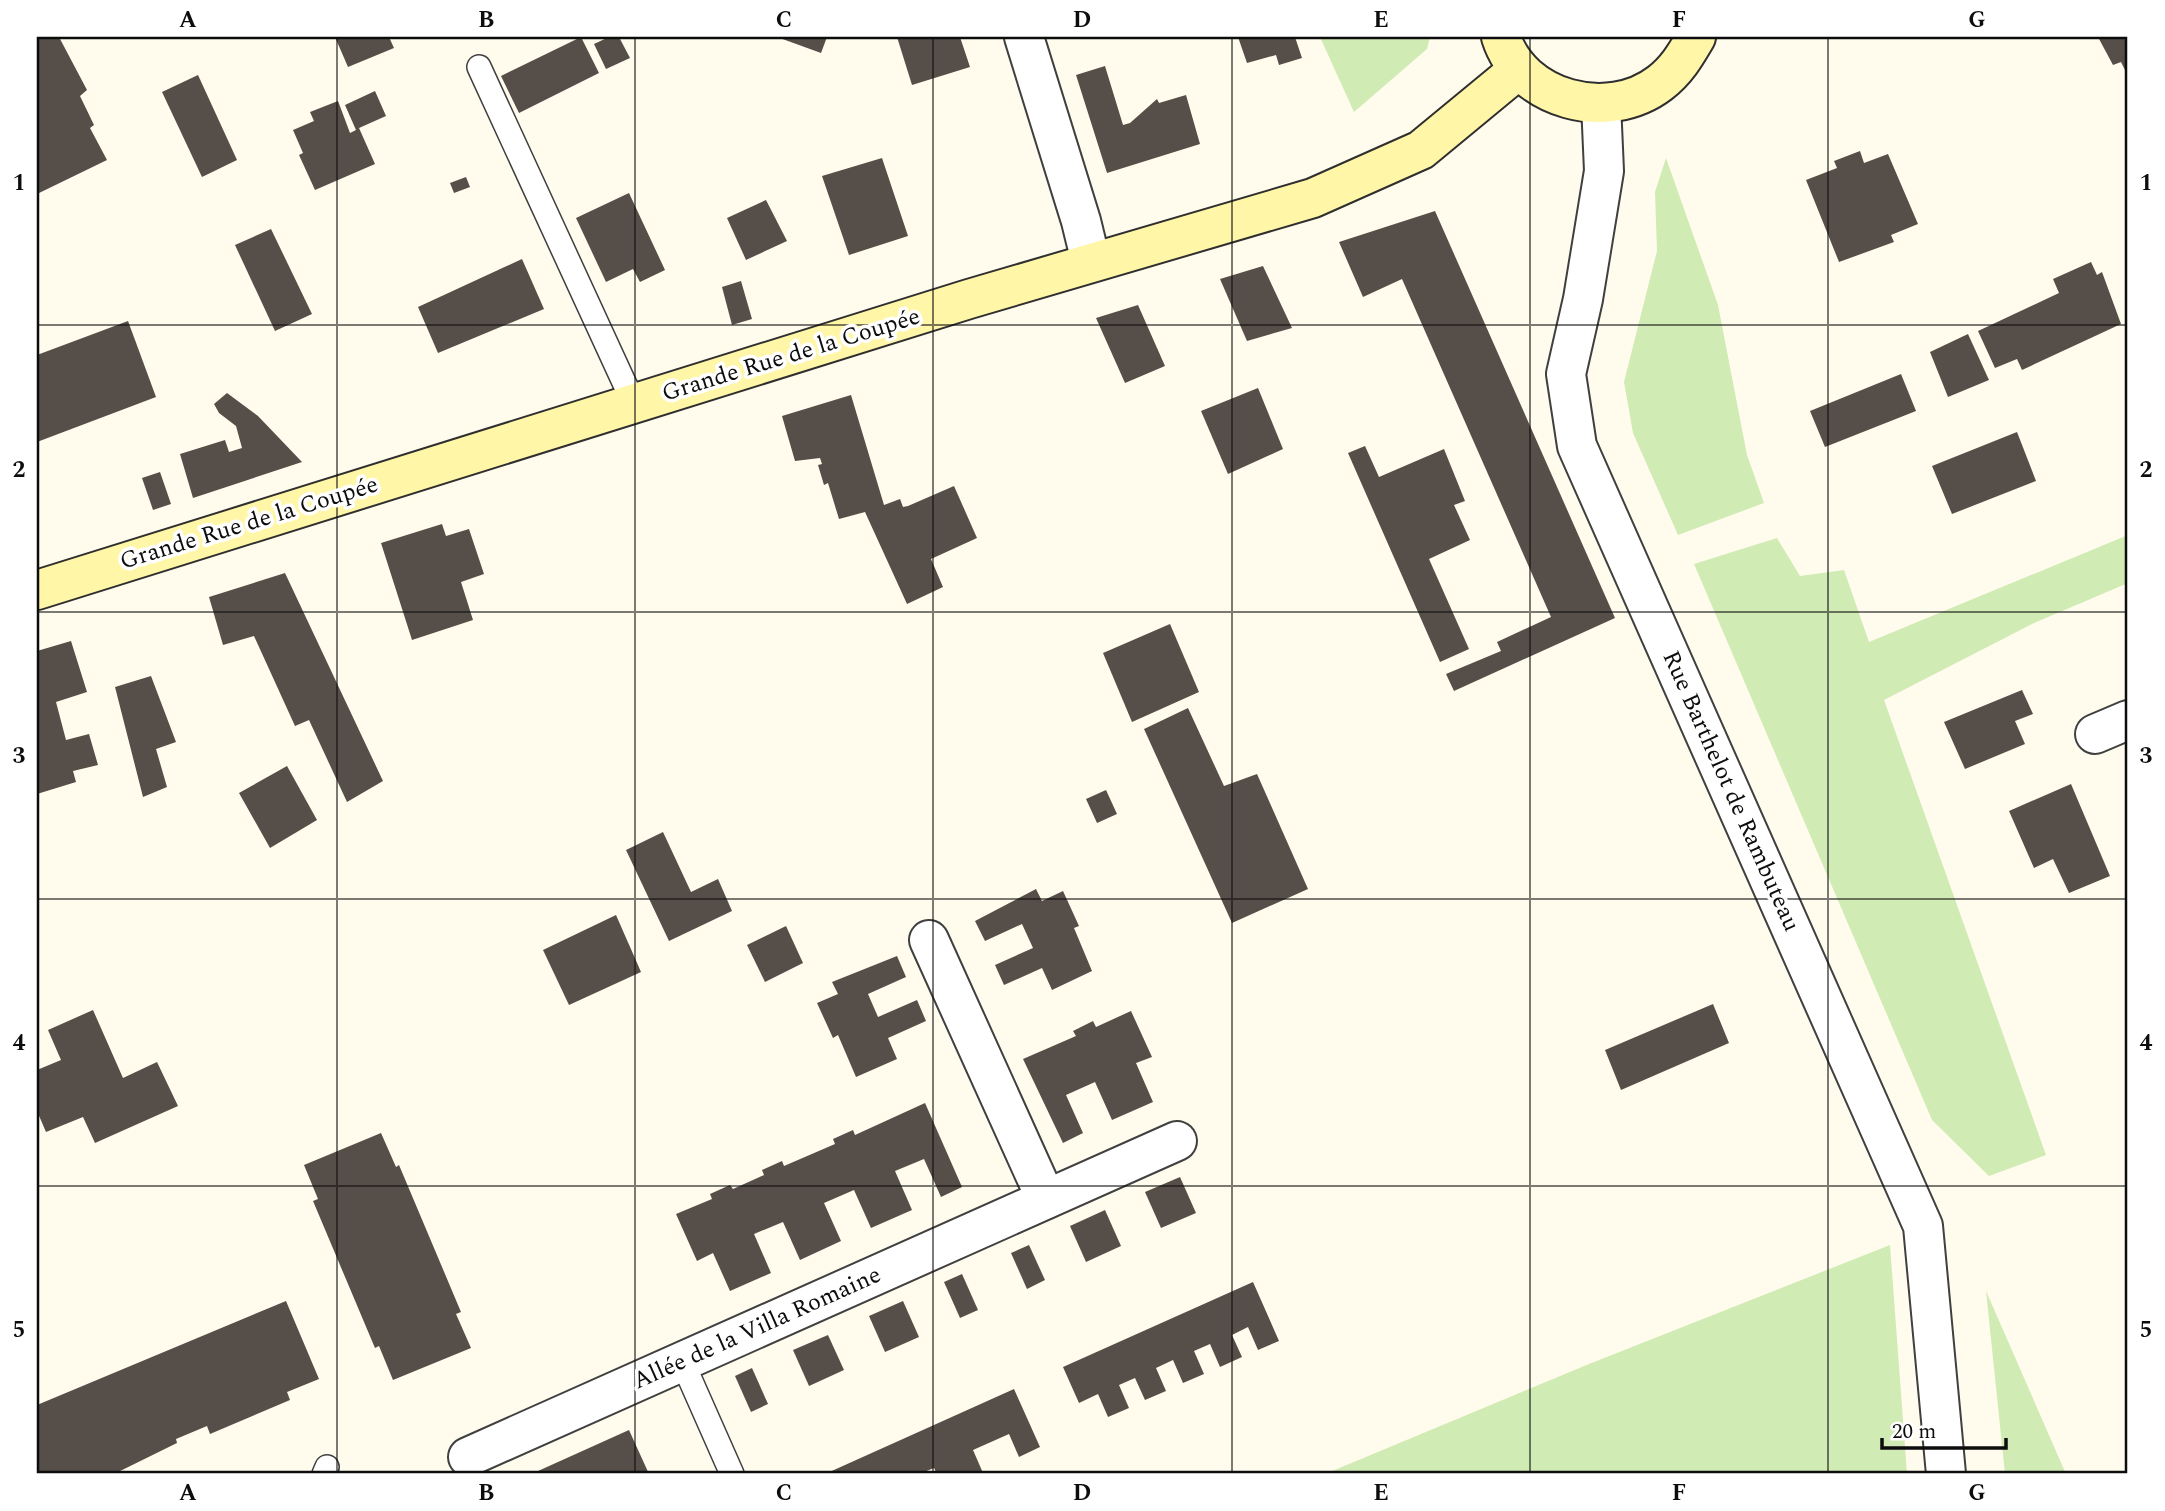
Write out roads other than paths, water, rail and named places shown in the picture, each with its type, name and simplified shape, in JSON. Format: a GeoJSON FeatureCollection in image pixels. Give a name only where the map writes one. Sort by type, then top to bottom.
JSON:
{"type":"FeatureCollection","features":[{"type":"Feature","properties":{"kind":"main road"},"geometry":{"type":"LineString","coordinates":[[1501,37],[1518,70],[1551,93],[1576,102],[1601,103],[1632,98],[1660,84],[1682,62],[1696,37]]}},
{"type":"Feature","properties":{"kind":"main road","name":"Grande Rue de la Coupée"},"geometry":{"type":"LineString","coordinates":[[37,590],[1091,262],[1313,198],[1371,175],[1421,150],[1518,70]]}},
{"type":"Feature","properties":{"kind":"street"},"geometry":{"type":"LineString","coordinates":[[1024,37],[1091,262]]}},
{"type":"Feature","properties":{"kind":"street","name":"Rue Barthelot de Rambuteau"},"geometry":{"type":"LineString","coordinates":[[1601,103],[1604,171],[1583,299],[1566,373],[1577,446],[1923,1226],[1946,1474]]}},
{"type":"Feature","properties":{"kind":"street"},"geometry":{"type":"LineString","coordinates":[[929,940],[1046,1199]]}},
{"type":"Feature","properties":{"kind":"street","name":"Allée de la Villa Romaine"},"geometry":{"type":"LineString","coordinates":[[468,1457],[1177,1141]]}},
{"type":"Feature","properties":{"kind":"lane"},"geometry":{"type":"LineString","coordinates":[[479,67],[634,404]]}},
{"type":"Feature","properties":{"kind":"lane"},"geometry":{"type":"LineString","coordinates":[[682,1361],[732,1474]]}}]}
